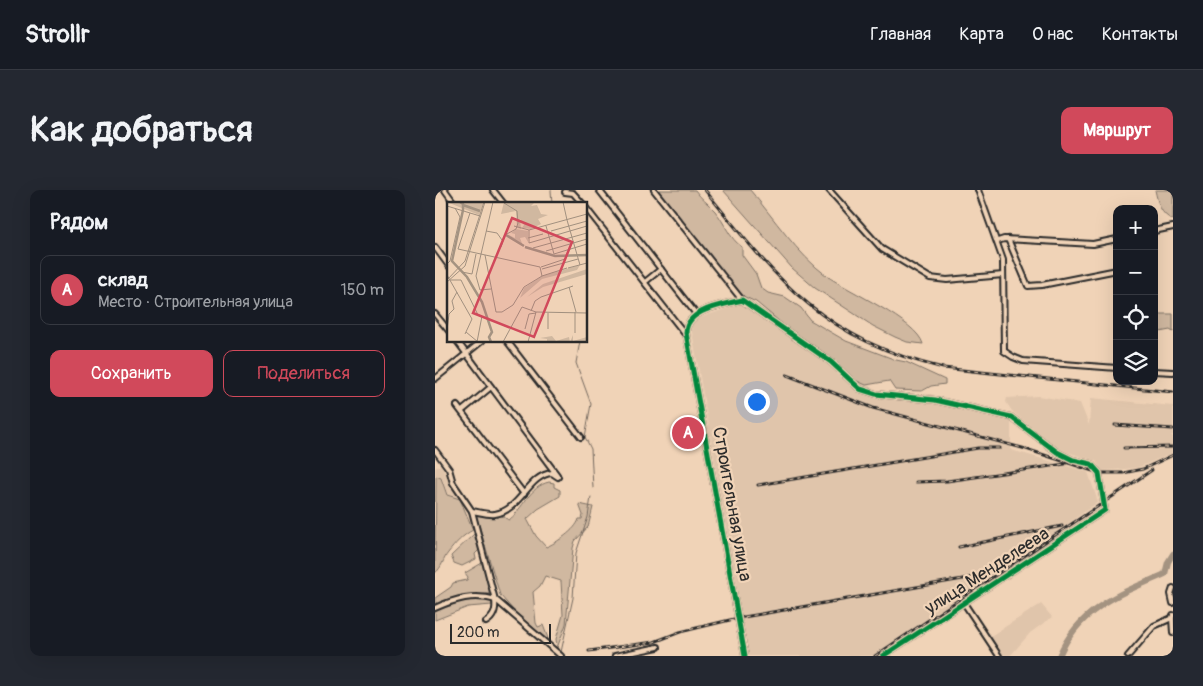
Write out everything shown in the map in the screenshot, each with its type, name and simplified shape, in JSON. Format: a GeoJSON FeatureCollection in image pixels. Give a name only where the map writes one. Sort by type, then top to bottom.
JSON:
{"type":"FeatureCollection","features":[{"type":"Feature","properties":{"kind":"street"},"geometry":{"type":"LineString","coordinates":[[445,190],[454,202]]}},
{"type":"Feature","properties":{"kind":"street"},"geometry":{"type":"LineString","coordinates":[[493,190],[502,202]]}},
{"type":"Feature","properties":{"kind":"street"},"geometry":{"type":"LineString","coordinates":[[599,190],[696,314]]}},
{"type":"Feature","properties":{"kind":"street"},"geometry":{"type":"LineString","coordinates":[[654,190],[742,300],[696,314],[687,324],[687,336]]}},
{"type":"Feature","properties":{"kind":"street"},"geometry":{"type":"LineString","coordinates":[[829,190],[882,249],[930,278],[947,280],[1003,275]]}},
{"type":"Feature","properties":{"kind":"street"},"geometry":{"type":"LineString","coordinates":[[978,190],[998,241],[1003,260],[1004,351],[1017,359],[1113,368]]}},
{"type":"Feature","properties":{"kind":"street"},"geometry":{"type":"LineString","coordinates":[[565,192],[573,193],[581,202]]}},
{"type":"Feature","properties":{"kind":"street"},"geometry":{"type":"LineString","coordinates":[[587,209],[687,336]]}},
{"type":"Feature","properties":{"kind":"street"},"geometry":{"type":"LineString","coordinates":[[1158,230],[1173,227]]}},
{"type":"Feature","properties":{"kind":"street"},"geometry":{"type":"LineString","coordinates":[[998,241],[1008,239],[1093,244],[1113,240]]}},
{"type":"Feature","properties":{"kind":"street"},"geometry":{"type":"LineString","coordinates":[[1008,239],[1028,286],[1113,271]]}},
{"type":"Feature","properties":{"kind":"street"},"geometry":{"type":"LineString","coordinates":[[435,247],[447,263]]}},
{"type":"Feature","properties":{"kind":"street"},"geometry":{"type":"LineString","coordinates":[[645,282],[661,269]]}},
{"type":"Feature","properties":{"kind":"street","name":"улица Менделеева"},"geometry":{"type":"LineString","coordinates":[[742,300],[831,362],[861,388],[876,394],[935,400],[1011,417],[1057,452],[1073,460],[1091,464],[1099,473],[1105,510],[883,656]]}},
{"type":"Feature","properties":{"kind":"street"},"geometry":{"type":"LineString","coordinates":[[435,314],[447,329]]}},
{"type":"Feature","properties":{"kind":"street","name":"Строительная улица"},"geometry":{"type":"LineString","coordinates":[[687,336],[745,656]]}},
{"type":"Feature","properties":{"kind":"street"},"geometry":{"type":"LineString","coordinates":[[458,342],[558,477],[552,473],[545,474],[513,507],[495,514],[472,511]]}},
{"type":"Feature","properties":{"kind":"street"},"geometry":{"type":"LineString","coordinates":[[435,379],[482,342]]}},
{"type":"Feature","properties":{"kind":"street"},"geometry":{"type":"LineString","coordinates":[[508,342],[581,437]]}},
{"type":"Feature","properties":{"kind":"street"},"geometry":{"type":"LineString","coordinates":[[1158,371],[1173,372]]}},
{"type":"Feature","properties":{"kind":"street"},"geometry":{"type":"LineString","coordinates":[[462,411],[491,387]]}},
{"type":"Feature","properties":{"kind":"street"},"geometry":{"type":"LineString","coordinates":[[457,406],[524,494]]}},
{"type":"Feature","properties":{"kind":"street"},"geometry":{"type":"LineString","coordinates":[[435,450],[449,469],[453,483],[472,511],[495,600],[496,609],[491,619],[486,622]]}},
{"type":"Feature","properties":{"kind":"street"},"geometry":{"type":"LineString","coordinates":[[1173,588],[1171,594],[1173,603]]}},
{"type":"Feature","properties":{"kind":"street"},"geometry":{"type":"LineString","coordinates":[[435,608],[463,598],[495,600],[561,656]]}},
{"type":"Feature","properties":{"kind":"street"},"geometry":{"type":"LineString","coordinates":[[964,603],[999,656]]}},
{"type":"Feature","properties":{"kind":"street"},"geometry":{"type":"LineString","coordinates":[[1173,614],[1173,633]]}},
{"type":"Feature","properties":{"kind":"street"},"geometry":{"type":"LineString","coordinates":[[1128,656],[1154,626],[1172,618]]}},
{"type":"Feature","properties":{"kind":"street"},"geometry":{"type":"LineString","coordinates":[[615,656],[658,647]]}},
{"type":"Feature","properties":{"kind":"shaded area"},"geometry":{"type":"Polygon","coordinates":[[[655,190],[695,190],[715,211],[734,239],[742,247],[742,255],[756,274],[761,288],[768,293],[785,297],[801,308],[810,320],[846,341],[906,362],[945,380],[945,384],[931,386],[922,391],[895,390],[889,381],[866,385],[855,380],[826,354],[785,326],[756,302],[743,296],[655,190]]]}},
{"type":"Feature","properties":{"kind":"shaded area"},"geometry":{"type":"Polygon","coordinates":[[[723,190],[750,190],[796,247],[816,267],[827,276],[896,316],[918,335],[923,344],[907,342],[873,326],[815,288],[792,268],[723,190]]]}},
{"type":"Feature","properties":{"kind":"shaded area"},"geometry":{"type":"Polygon","coordinates":[[[1155,190],[1173,190],[1173,220],[1162,211],[1155,190]]]}},
{"type":"Feature","properties":{"kind":"shaded area"},"geometry":{"type":"Polygon","coordinates":[[[746,302],[825,361],[886,395],[930,394],[1011,419],[1011,450],[1088,472],[1098,502],[987,582],[875,656],[749,656],[690,321],[746,302]]]}},
{"type":"Feature","properties":{"kind":"shaded area"},"geometry":{"type":"Polygon","coordinates":[[[1158,314],[1173,314],[1173,332],[1170,330],[1158,332],[1158,314]]]}},
{"type":"Feature","properties":{"kind":"shaded area"},"geometry":{"type":"Polygon","coordinates":[[[1038,396],[1080,403],[1089,425],[1091,398],[1173,406],[1173,435],[1171,435],[1173,437],[1173,453],[1137,468],[1102,471],[1096,461],[1067,452],[1053,445],[1012,411],[1006,402],[1007,398],[1038,396]]]}},
{"type":"Feature","properties":{"kind":"shaded area"},"geometry":{"type":"Polygon","coordinates":[[[441,465],[450,484],[460,498],[448,495],[442,478],[435,475],[435,468],[441,465]]]}},
{"type":"Feature","properties":{"kind":"shaded area"},"geometry":{"type":"Polygon","coordinates":[[[436,476],[441,478],[447,495],[460,499],[473,530],[453,546],[435,573],[436,476]]]}},
{"type":"Feature","properties":{"kind":"shaded area"},"geometry":{"type":"Polygon","coordinates":[[[554,483],[554,487],[560,490],[560,496],[538,509],[527,519],[536,536],[546,547],[565,536],[579,519],[582,519],[583,515],[579,504],[593,507],[588,527],[575,541],[573,548],[566,624],[557,648],[556,639],[563,615],[561,581],[545,576],[540,586],[533,592],[536,623],[538,627],[543,625],[549,641],[514,611],[500,595],[476,515],[504,516],[509,520],[531,493],[542,484],[554,483]]]}},
{"type":"Feature","properties":{"kind":"shaded area"},"geometry":{"type":"Polygon","coordinates":[[[474,534],[479,550],[475,554],[476,559],[462,566],[454,563],[451,556],[474,534]]]}},
{"type":"Feature","properties":{"kind":"shaded area"},"geometry":{"type":"Polygon","coordinates":[[[482,563],[490,592],[488,594],[462,595],[435,605],[435,598],[451,587],[453,583],[467,580],[468,577],[465,573],[482,563]]]}},
{"type":"Feature","properties":{"kind":"shaded area"},"geometry":{"type":"Polygon","coordinates":[[[486,598],[492,600],[492,605],[468,607],[435,620],[435,609],[463,599],[486,598]]]}},
{"type":"Feature","properties":{"kind":"shaded area"},"geometry":{"type":"Polygon","coordinates":[[[1041,604],[1052,617],[1030,633],[1010,656],[1001,656],[989,637],[1041,604]]]}},
{"type":"Feature","properties":{"kind":"waterway"},"geometry":{"type":"LineString","coordinates":[[551,190],[552,202]]}},
{"type":"Feature","properties":{"kind":"waterway"},"geometry":{"type":"LineString","coordinates":[[580,342],[576,363],[591,404],[585,437],[591,449],[593,488]]}},
{"type":"Feature","properties":{"kind":"waterway"},"geometry":{"type":"LineString","coordinates":[[561,652],[573,598],[576,553],[588,517],[591,497]]}},
{"type":"Feature","properties":{"kind":"waterway"},"geometry":{"type":"LineString","coordinates":[[1059,656],[1067,639],[1090,614],[1117,596],[1165,574],[1168,562],[1173,554]]}},
{"type":"Feature","properties":{"kind":"railway"},"geometry":{"type":"LineString","coordinates":[[705,190],[781,279],[807,303],[834,323],[866,341],[901,356],[943,368],[1173,392]]}},
{"type":"Feature","properties":{"kind":"railway"},"geometry":{"type":"LineString","coordinates":[[787,375],[873,408],[1026,449],[1099,473],[1123,473],[1143,469],[1173,455]]}},
{"type":"Feature","properties":{"kind":"railway"},"geometry":{"type":"LineString","coordinates":[[1115,425],[1173,429]]}},
{"type":"Feature","properties":{"kind":"railway"},"geometry":{"type":"LineString","coordinates":[[1124,448],[1173,447]]}},
{"type":"Feature","properties":{"kind":"railway"},"geometry":{"type":"LineString","coordinates":[[758,485],[978,448],[1000,448]]}},
{"type":"Feature","properties":{"kind":"railway"},"geometry":{"type":"LineString","coordinates":[[916,482],[947,481],[1065,464]]}},
{"type":"Feature","properties":{"kind":"railway"},"geometry":{"type":"LineString","coordinates":[[875,656],[1152,470]]}},
{"type":"Feature","properties":{"kind":"railway"},"geometry":{"type":"LineString","coordinates":[[959,547],[1062,526]]}},
{"type":"Feature","properties":{"kind":"railway"},"geometry":{"type":"LineString","coordinates":[[589,651],[654,642],[680,632],[738,618],[980,576],[1012,564]]}},
{"type":"Feature","properties":{"kind":"cycle path"},"geometry":{"type":"LineString","coordinates":[[745,656],[686,333],[692,318],[699,313],[716,306],[742,300],[831,362],[860,389],[876,394],[935,400],[1011,417],[1057,452],[1073,460],[1091,464],[1099,473],[1105,510],[883,656]]}},
{"type":"Feature","properties":{"kind":"place","name":"склад"},"geometry":{"type":"Point","coordinates":[688,433]}}]}
